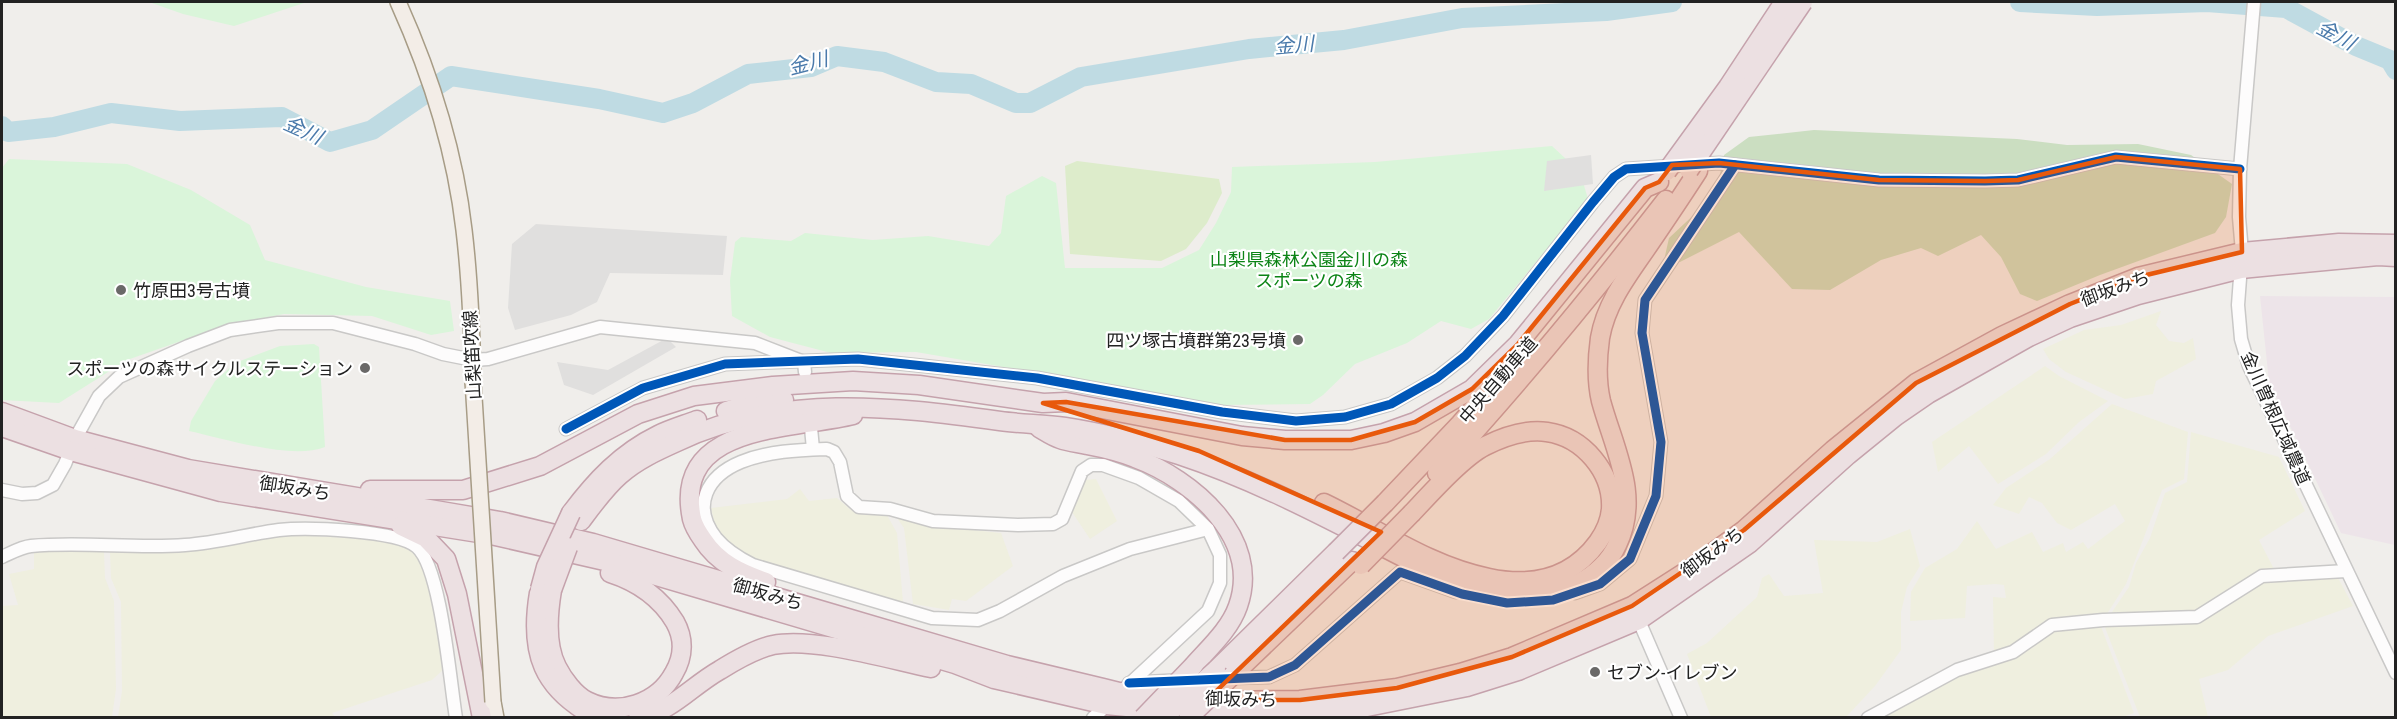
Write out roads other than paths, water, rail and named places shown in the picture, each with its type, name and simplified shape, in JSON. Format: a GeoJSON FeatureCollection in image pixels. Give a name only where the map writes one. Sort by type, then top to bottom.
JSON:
{"type":"FeatureCollection","features":[{"type":"Feature","properties":{"kind":"highway","name":"中央自動車道"},"geometry":{"type":"LineString","coordinates":[[1164,717],[1292,619],[1350,559],[1384,503],[1460,424],[1519,356],[1663,176],[1728,87],[1784,2]]}},
{"type":"Feature","properties":{"kind":"highway"},"geometry":{"type":"LineString","coordinates":[[576,517],[620,475],[647,455],[694,434],[741,417],[825,406],[880,408],[1034,426],[1063,427],[1148,446],[1191,460],[1289,499],[1448,580],[1468,587],[1493,594],[1531,597],[1571,587],[1589,578],[1614,552],[1628,518],[1626,481],[1601,400],[1596,373],[1601,335],[1607,312],[1618,290],[1694,170],[1712,147],[1710,139],[1803,2]]}},
{"type":"Feature","properties":{"kind":"highway","name":"中央自動車道"},"geometry":{"type":"LineString","coordinates":[[1188,717],[1224,672],[1350,559],[1407,512],[1694,170]]}},
{"type":"Feature","properties":{"kind":"highway"},"geometry":{"type":"LineString","coordinates":[[255,482],[327,485],[373,490],[463,490],[540,466],[638,414],[694,396],[773,386],[853,381],[919,385],[1043,403],[1066,402],[1242,436],[1285,440],[1351,440],[1415,422],[1472,389],[1518,344],[1645,188],[1663,176]]}},
{"type":"Feature","properties":{"kind":"highway","name":"御坂みち"},"geometry":{"type":"LineString","coordinates":[[2,427],[73,445],[188,469],[255,482],[453,513],[593,543],[1001,672],[1099,711],[1230,717],[1300,715],[1424,697],[1518,671],[1636,613],[1750,543],[1848,455],[1928,394],[2010,348],[2070,318],[2242,261],[2339,243],[2396,244]]}},
{"type":"Feature","properties":{"kind":"highway","name":"御坂みち"},"geometry":{"type":"LineString","coordinates":[[2242,261],[2396,257]]}},
{"type":"Feature","properties":{"kind":"highway"},"geometry":{"type":"LineString","coordinates":[[597,717],[578,707],[557,690],[544,669],[537,642],[535,617],[562,558],[576,517],[598,478],[618,461],[657,435],[752,403],[837,396],[919,385]]}},
{"type":"Feature","properties":{"kind":"highway"},"geometry":{"type":"LineString","coordinates":[[1043,403],[1063,412],[1199,451],[1244,468],[1354,517],[1434,561],[1489,579],[1526,581],[1548,579],[1575,568],[1590,553],[1605,532],[1611,509],[1609,486],[1600,468],[1587,451],[1566,437],[1545,432],[1511,435],[1484,446],[1407,512]]}},
{"type":"Feature","properties":{"kind":"highway"},"geometry":{"type":"LineString","coordinates":[[880,408],[842,418],[772,427],[733,439],[712,452],[695,473],[688,499],[693,525],[717,559],[921,632],[1001,672]]}},
{"type":"Feature","properties":{"kind":"highway","name":"御坂みち"},"geometry":{"type":"LineString","coordinates":[[2,412],[73,445],[221,492],[439,526],[609,562],[955,664],[1219,701],[1300,700],[1397,688],[1460,674],[1636,613]]}},
{"type":"Feature","properties":{"kind":"highway"},"geometry":{"type":"LineString","coordinates":[[1034,426],[1060,440],[1114,451],[1161,470],[1196,495],[1223,523],[1240,554],[1242,590],[1238,606],[1229,623],[1194,665],[1143,717]]}},
{"type":"Feature","properties":{"kind":"highway"},"geometry":{"type":"LineString","coordinates":[[369,516],[410,528],[426,538],[446,559],[457,594],[482,717]]}},
{"type":"Feature","properties":{"kind":"highway"},"geometry":{"type":"LineString","coordinates":[[516,542],[553,557],[613,574],[638,585],[665,605],[681,633],[681,661],[667,686],[643,703],[615,708],[587,701],[569,686],[556,665],[550,640],[546,590]]}},
{"type":"Feature","properties":{"kind":"highway"},"geometry":{"type":"LineString","coordinates":[[638,717],[656,714],[717,671],[744,656],[772,645],[805,643],[956,673],[1001,672]]}},
{"type":"Feature","properties":{"kind":"main road","name":"山梨笛吹線"},"geometry":{"type":"LineString","coordinates":[[398,2],[434,94],[450,152],[464,230],[494,710]]}},
{"type":"Feature","properties":{"kind":"street","name":"金川曽根広域農道"},"geometry":{"type":"LineString","coordinates":[[2254,2],[2238,217],[2242,261],[2238,305],[2241,339],[2250,366],[2396,673]]}},
{"type":"Feature","properties":{"kind":"street"},"geometry":{"type":"LineString","coordinates":[[566,429],[643,388],[725,364],[805,367],[858,359],[1037,378],[1222,412],[1296,422],[1345,417],[1391,405],[1437,378],[1465,356],[1503,316],[1614,177],[1626,169],[1719,163],[1879,180],[1985,182],[2018,180],[2116,157],[2240,169]]}},
{"type":"Feature","properties":{"kind":"street"},"geometry":{"type":"LineString","coordinates":[[1124,687],[1269,677],[1295,665],[1400,572],[1462,594],[1507,603],[1553,600],[1600,584],[1630,559],[1656,496],[1661,442],[1641,333],[1645,300],[1735,165]]}},
{"type":"Feature","properties":{"kind":"street"},"geometry":{"type":"LineString","coordinates":[[2,490],[22,494],[37,493],[53,485],[99,396],[119,377],[230,330],[278,323],[333,323],[415,344],[443,354],[473,360],[488,359],[600,327],[755,343],[805,367]]}},
{"type":"Feature","properties":{"kind":"street"},"geometry":{"type":"LineString","coordinates":[[811,428],[813,449]]}},
{"type":"Feature","properties":{"kind":"street"},"geometry":{"type":"LineString","coordinates":[[1099,711],[1208,611],[1220,583],[1220,555],[1208,529],[1179,501],[1138,478],[1103,465],[1091,465],[1082,471],[1062,519],[1053,524],[1018,525],[933,521],[890,509],[859,507],[847,496],[840,462],[834,453],[827,449],[775,453],[743,462],[723,471],[711,483],[705,496],[703,509],[706,521],[716,538],[732,553],[753,565],[754,572],[932,618],[978,620],[1000,611],[1063,576],[1120,553],[1208,529]]}},
{"type":"Feature","properties":{"kind":"street"},"geometry":{"type":"LineString","coordinates":[[2,557],[29,546],[185,545],[281,530],[345,531],[395,537],[408,541],[425,556],[436,585],[456,717]]}},
{"type":"Feature","properties":{"kind":"street"},"geometry":{"type":"LineString","coordinates":[[1868,717],[1957,670],[2013,652],[2052,625],[2103,620],[2197,617],[2262,576],[2346,571]]}},
{"type":"Feature","properties":{"kind":"street"},"geometry":{"type":"LineString","coordinates":[[1636,613],[1681,717]]}},
{"type":"Feature","properties":{"kind":"waterway","name":"金川"},"geometry":{"type":"LineString","coordinates":[[2,126],[8,132],[54,127],[111,113],[180,121],[282,117],[330,142],[372,130],[451,76],[599,99],[663,113],[693,103],[748,74],[811,67],[837,56],[884,62],[936,82],[971,84],[1016,103],[1030,103],[1081,77],[1249,49],[1344,40],[1462,18],[1606,11],[1672,2]]}},
{"type":"Feature","properties":{"kind":"waterway","name":"金川"},"geometry":{"type":"LineString","coordinates":[[2020,2],[2097,6],[2207,2],[2286,8],[2356,46],[2390,60],[2396,70]]}},
{"type":"Feature","properties":{"kind":"place","name":"竹原田3号古墳"},"geometry":{"type":"Point","coordinates":[121,290]}},
{"type":"Feature","properties":{"kind":"place","name":"四ツ塚古墳群第23号墳"},"geometry":{"type":"Point","coordinates":[1298,340]}},
{"type":"Feature","properties":{"kind":"place","name":"スポーツの森サイクルステーション"},"geometry":{"type":"Point","coordinates":[365,368]}},
{"type":"Feature","properties":{"kind":"place","name":"セブン-イレブン"},"geometry":{"type":"Point","coordinates":[1595,672]}},
{"type":"Feature","properties":{"kind":"park label","name":"山梨県森林公園金川の森 スポーツの森"},"geometry":{"type":"Point","coordinates":[1309,269]}}]}
